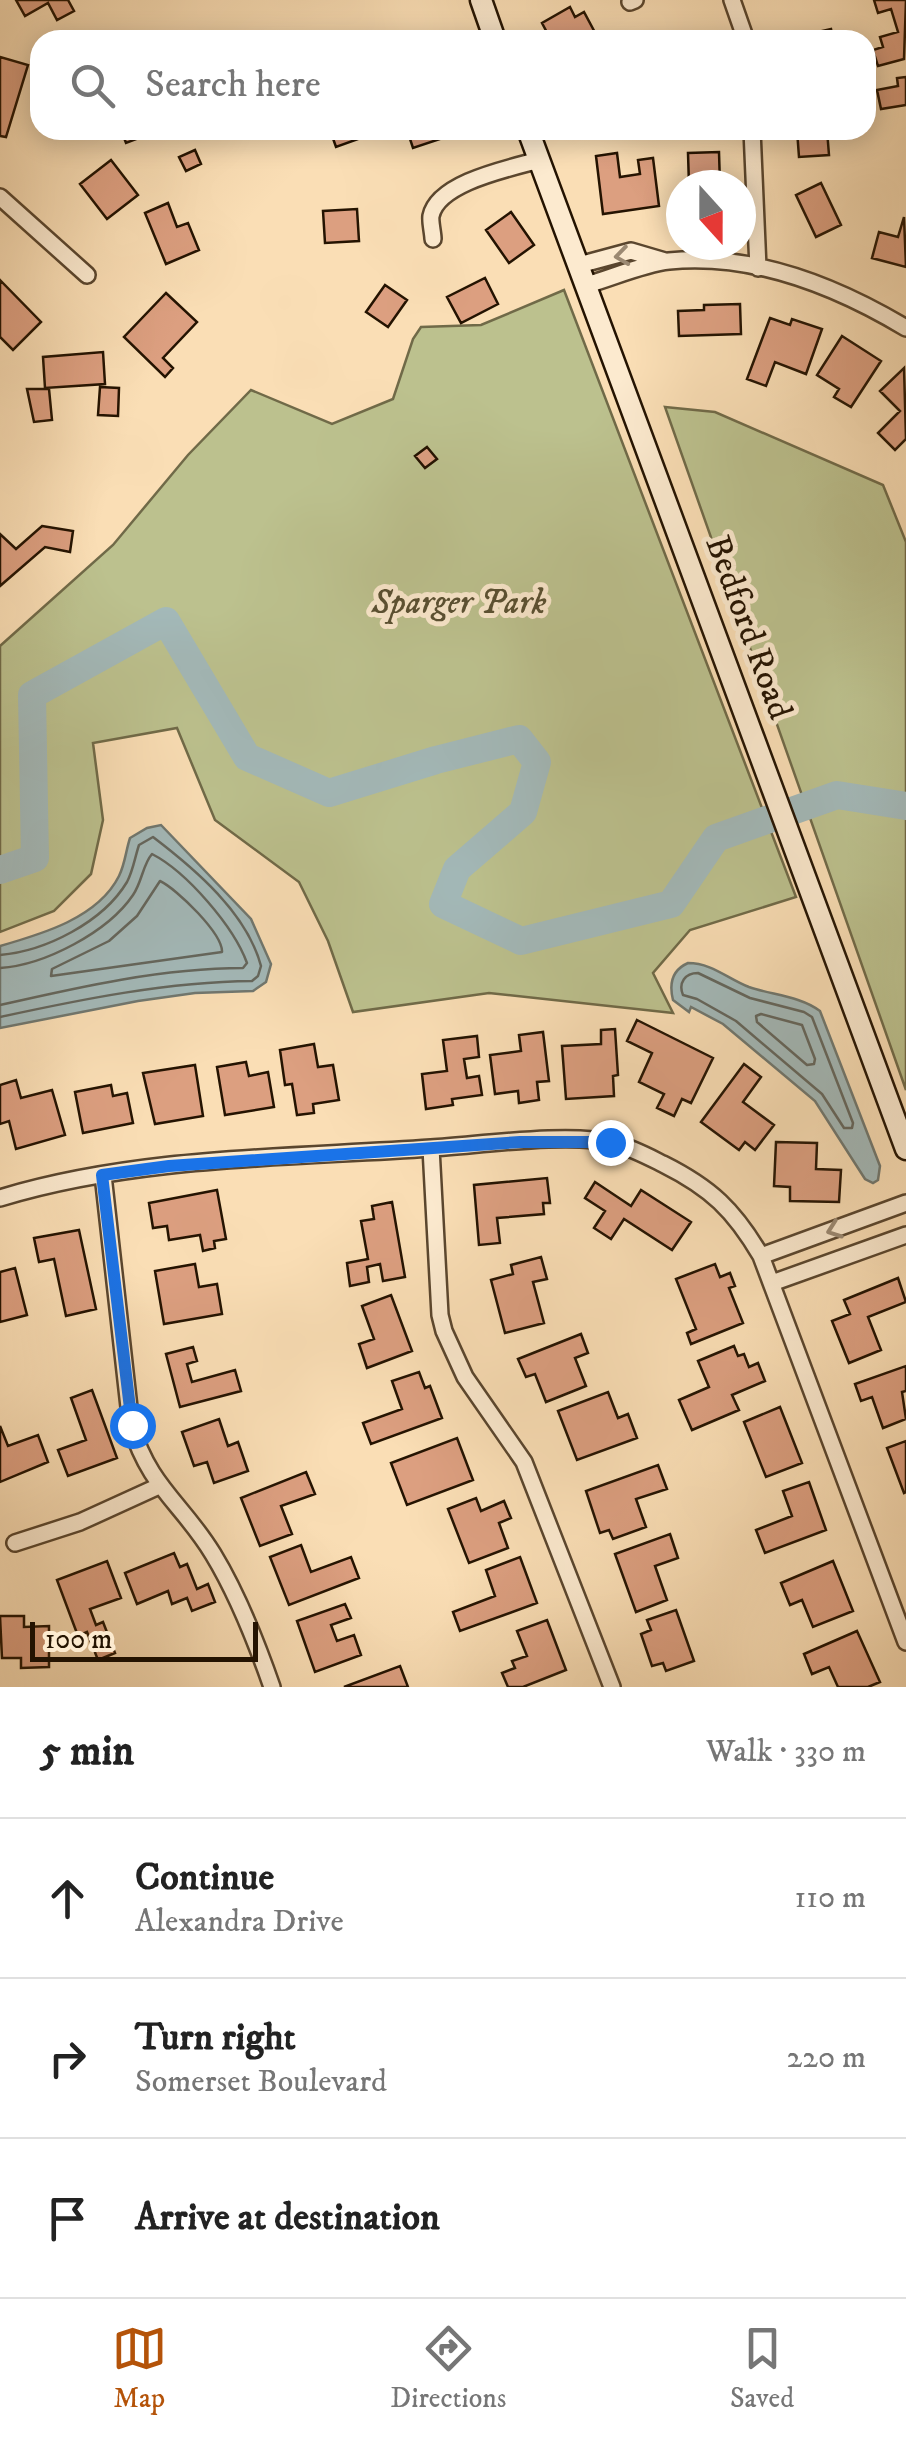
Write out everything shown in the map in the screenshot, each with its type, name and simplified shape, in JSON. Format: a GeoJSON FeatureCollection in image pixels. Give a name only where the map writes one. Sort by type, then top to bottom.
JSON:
{"type":"FeatureCollection","features":[{"type":"Feature","properties":{"kind":"street"},"geometry":{"type":"LineString","coordinates":[[481,0],[492,30]]}},
{"type":"Feature","properties":{"kind":"street"},"geometry":{"type":"LineString","coordinates":[[732,0],[742,30]]}},
{"type":"Feature","properties":{"kind":"street","name":"Bedford Road"},"geometry":{"type":"LineString","coordinates":[[532,140],[906,1149]]}},
{"type":"Feature","properties":{"kind":"street"},"geometry":{"type":"LineString","coordinates":[[752,140],[758,268]]}},
{"type":"Feature","properties":{"kind":"street"},"geometry":{"type":"LineString","coordinates":[[433,240],[431,215],[442,196],[466,182],[540,160]]}},
{"type":"Feature","properties":{"kind":"street"},"geometry":{"type":"LineString","coordinates":[[0,197],[87,274]]}},
{"type":"Feature","properties":{"kind":"street"},"geometry":{"type":"LineString","coordinates":[[582,275],[664,261],[697,260],[758,268],[816,282],[868,305],[906,328]]}},
{"type":"Feature","properties":{"kind":"street"},"geometry":{"type":"LineString","coordinates":[[0,1198],[102,1175],[169,1166],[589,1140],[633,1149],[700,1183],[732,1211],[762,1256],[906,1642]]}},
{"type":"Feature","properties":{"kind":"street"},"geometry":{"type":"LineString","coordinates":[[431,1148],[444,1331],[466,1377],[524,1462],[612,1687]]}},
{"type":"Feature","properties":{"kind":"street"},"geometry":{"type":"LineString","coordinates":[[102,1175],[138,1448],[158,1486],[219,1564],[234,1591],[272,1687]]}},
{"type":"Feature","properties":{"kind":"street"},"geometry":{"type":"LineString","coordinates":[[762,1256],[906,1204]]}},
{"type":"Feature","properties":{"kind":"street"},"geometry":{"type":"LineString","coordinates":[[772,1283],[906,1235]]}},
{"type":"Feature","properties":{"kind":"street"},"geometry":{"type":"LineString","coordinates":[[15,1544],[80,1522],[158,1486]]}},
{"type":"Feature","properties":{"kind":"green space","name":"Sparger Park"},"geometry":{"type":"Polygon","coordinates":[[[564,290],[796,897],[690,930],[653,973],[673,1013],[489,993],[353,1012],[328,941],[299,882],[215,820],[177,728],[93,743],[103,820],[91,874],[54,911],[0,932],[0,646],[113,545],[188,455],[251,390],[332,424],[393,399],[413,339],[421,327],[481,325],[564,290]]]}},
{"type":"Feature","properties":{"kind":"green space"},"geometry":{"type":"Polygon","coordinates":[[[665,407],[715,412],[883,485],[906,542],[906,1090],[665,407]]]}},
{"type":"Feature","properties":{"kind":"water"},"geometry":{"type":"Polygon","coordinates":[[[161,825],[251,919],[271,964],[266,982],[253,991],[195,993],[138,1001],[0,1028],[0,946],[67,922],[97,903],[119,876],[130,838],[161,825]]]}},
{"type":"Feature","properties":{"kind":"water"},"geometry":{"type":"Polygon","coordinates":[[[688,963],[820,1011],[880,1166],[878,1180],[873,1183],[865,1179],[815,1101],[723,1024],[691,1007],[689,1012],[673,1000],[673,978],[688,963]]]}},
{"type":"Feature","properties":{"kind":"building"},"geometry":{"type":"Polygon","coordinates":[[[16,0],[68,0],[74,11],[57,20],[48,3],[25,16],[16,0]]]}},
{"type":"Feature","properties":{"kind":"building"},"geometry":{"type":"Polygon","coordinates":[[[874,0],[906,0],[904,59],[878,66],[876,49],[883,47],[880,37],[898,32],[891,9],[878,13],[874,0]]]}},
{"type":"Feature","properties":{"kind":"building"},"geometry":{"type":"Polygon","coordinates":[[[570,7],[575,17],[584,12],[594,30],[546,30],[542,23],[570,7]]]}},
{"type":"Feature","properties":{"kind":"building"},"geometry":{"type":"Polygon","coordinates":[[[0,57],[28,65],[6,137],[0,136],[0,57]]]}},
{"type":"Feature","properties":{"kind":"building"},"geometry":{"type":"Polygon","coordinates":[[[906,77],[906,105],[881,109],[877,90],[898,86],[897,78],[906,77]]]}},
{"type":"Feature","properties":{"kind":"building"},"geometry":{"type":"Polygon","coordinates":[[[334,140],[355,140],[336,147],[334,140]]]}},
{"type":"Feature","properties":{"kind":"building"},"geometry":{"type":"Polygon","coordinates":[[[410,140],[437,140],[413,148],[410,140]]]}},
{"type":"Feature","properties":{"kind":"building"},"geometry":{"type":"Polygon","coordinates":[[[798,140],[828,140],[829,155],[799,157],[798,140]]]}},
{"type":"Feature","properties":{"kind":"building"},"geometry":{"type":"Polygon","coordinates":[[[195,150],[201,164],[186,171],[179,157],[195,150]]]}},
{"type":"Feature","properties":{"kind":"building"},"geometry":{"type":"Polygon","coordinates":[[[719,152],[720,170],[689,170],[688,153],[719,152]]]}},
{"type":"Feature","properties":{"kind":"building"},"geometry":{"type":"Polygon","coordinates":[[[617,153],[620,177],[640,174],[638,160],[653,158],[659,206],[603,214],[596,156],[617,153]]]}},
{"type":"Feature","properties":{"kind":"building"},"geometry":{"type":"Polygon","coordinates":[[[111,160],[138,195],[107,219],[80,184],[111,160]]]}},
{"type":"Feature","properties":{"kind":"building"},"geometry":{"type":"Polygon","coordinates":[[[821,183],[841,225],[816,237],[796,195],[821,183]]]}},
{"type":"Feature","properties":{"kind":"building"},"geometry":{"type":"Polygon","coordinates":[[[168,203],[177,227],[188,223],[199,250],[166,264],[145,213],[168,203]]]}},
{"type":"Feature","properties":{"kind":"building"},"geometry":{"type":"Polygon","coordinates":[[[357,209],[359,241],[325,243],[323,211],[357,209]]]}},
{"type":"Feature","properties":{"kind":"building"},"geometry":{"type":"Polygon","coordinates":[[[511,212],[534,245],[509,263],[486,230],[511,212]]]}},
{"type":"Feature","properties":{"kind":"building"},"geometry":{"type":"Polygon","coordinates":[[[904,217],[906,267],[872,258],[879,232],[898,237],[904,217]]]}},
{"type":"Feature","properties":{"kind":"building"},"geometry":{"type":"Polygon","coordinates":[[[485,278],[498,304],[461,323],[447,297],[485,278]]]}},
{"type":"Feature","properties":{"kind":"building"},"geometry":{"type":"Polygon","coordinates":[[[0,280],[41,322],[13,350],[0,337],[0,280]]]}},
{"type":"Feature","properties":{"kind":"building"},"geometry":{"type":"Polygon","coordinates":[[[385,285],[407,300],[388,327],[366,312],[385,285]]]}},
{"type":"Feature","properties":{"kind":"building"},"geometry":{"type":"Polygon","coordinates":[[[166,293],[197,322],[163,358],[173,368],[165,377],[124,337],[166,293]]]}},
{"type":"Feature","properties":{"kind":"building"},"geometry":{"type":"Polygon","coordinates":[[[740,304],[741,334],[679,336],[678,311],[704,310],[704,305],[740,304]]]}},
{"type":"Feature","properties":{"kind":"building"},"geometry":{"type":"Polygon","coordinates":[[[770,318],[790,325],[792,319],[822,329],[806,374],[775,362],[766,386],[747,379],[770,318]]]}},
{"type":"Feature","properties":{"kind":"building"},"geometry":{"type":"Polygon","coordinates":[[[842,336],[881,361],[851,407],[834,397],[839,389],[817,375],[842,336]]]}},
{"type":"Feature","properties":{"kind":"building"},"geometry":{"type":"Polygon","coordinates":[[[103,352],[105,384],[45,388],[43,357],[103,352]]]}},
{"type":"Feature","properties":{"kind":"building"},"geometry":{"type":"Polygon","coordinates":[[[904,368],[906,439],[895,450],[878,433],[900,411],[880,391],[904,368]]]}},
{"type":"Feature","properties":{"kind":"building"},"geometry":{"type":"Polygon","coordinates":[[[100,387],[119,388],[118,416],[98,415],[100,387]]]}},
{"type":"Feature","properties":{"kind":"building"},"geometry":{"type":"Polygon","coordinates":[[[27,389],[49,389],[52,420],[34,422],[27,389]]]}},
{"type":"Feature","properties":{"kind":"building"},"geometry":{"type":"Polygon","coordinates":[[[427,447],[437,459],[425,468],[415,456],[427,447]]]}},
{"type":"Feature","properties":{"kind":"building"},"geometry":{"type":"Polygon","coordinates":[[[42,526],[73,531],[70,552],[45,547],[0,586],[0,534],[16,549],[42,526]]]}},
{"type":"Feature","properties":{"kind":"building"},"geometry":{"type":"Polygon","coordinates":[[[637,1020],[713,1058],[691,1103],[682,1099],[674,1116],[657,1108],[664,1094],[639,1082],[652,1053],[627,1041],[637,1020]]]}},
{"type":"Feature","properties":{"kind":"building"},"geometry":{"type":"Polygon","coordinates":[[[615,1029],[618,1075],[613,1076],[614,1096],[566,1099],[562,1046],[601,1044],[601,1030],[615,1029]]]}},
{"type":"Feature","properties":{"kind":"building"},"geometry":{"type":"Polygon","coordinates":[[[543,1032],[549,1081],[537,1082],[539,1100],[519,1103],[518,1091],[495,1094],[490,1055],[521,1051],[519,1035],[543,1032]]]}},
{"type":"Feature","properties":{"kind":"building"},"geometry":{"type":"Polygon","coordinates":[[[477,1036],[479,1057],[464,1059],[467,1078],[479,1076],[482,1095],[452,1099],[453,1105],[426,1109],[422,1074],[447,1071],[443,1040],[477,1036]]]}},
{"type":"Feature","properties":{"kind":"building"},"geometry":{"type":"Polygon","coordinates":[[[314,1044],[318,1067],[333,1065],[339,1100],[313,1104],[314,1113],[297,1115],[292,1084],[285,1085],[280,1050],[314,1044]]]}},
{"type":"Feature","properties":{"kind":"building"},"geometry":{"type":"Polygon","coordinates":[[[246,1062],[249,1076],[268,1072],[274,1107],[225,1115],[217,1067],[246,1062]]]}},
{"type":"Feature","properties":{"kind":"building"},"geometry":{"type":"Polygon","coordinates":[[[744,1064],[761,1077],[743,1102],[774,1125],[755,1150],[745,1142],[739,1150],[701,1122],[744,1064]]]}},
{"type":"Feature","properties":{"kind":"building"},"geometry":{"type":"Polygon","coordinates":[[[195,1065],[203,1116],[155,1124],[143,1073],[195,1065]]]}},
{"type":"Feature","properties":{"kind":"building"},"geometry":{"type":"Polygon","coordinates":[[[16,1080],[21,1098],[52,1090],[65,1135],[16,1149],[9,1121],[0,1124],[0,1085],[16,1080]]]}},
{"type":"Feature","properties":{"kind":"building"},"geometry":{"type":"Polygon","coordinates":[[[111,1085],[113,1096],[127,1093],[133,1123],[83,1133],[75,1092],[111,1085]]]}},
{"type":"Feature","properties":{"kind":"building"},"geometry":{"type":"Polygon","coordinates":[[[776,1142],[817,1143],[816,1169],[841,1170],[839,1202],[790,1201],[790,1187],[774,1186],[776,1142]]]}},
{"type":"Feature","properties":{"kind":"building"},"geometry":{"type":"Polygon","coordinates":[[[547,1178],[550,1203],[543,1203],[544,1214],[497,1218],[500,1243],[479,1245],[474,1185],[547,1178]]]}},
{"type":"Feature","properties":{"kind":"building"},"geometry":{"type":"Polygon","coordinates":[[[595,1182],[631,1206],[641,1190],[691,1222],[672,1250],[624,1219],[611,1239],[594,1228],[605,1211],[585,1198],[595,1182]]]}},
{"type":"Feature","properties":{"kind":"building"},"geometry":{"type":"Polygon","coordinates":[[[217,1190],[226,1239],[214,1241],[215,1248],[203,1251],[200,1235],[169,1240],[167,1226],[153,1228],[149,1203],[217,1190]]]}},
{"type":"Feature","properties":{"kind":"building"},"geometry":{"type":"Polygon","coordinates":[[[392,1202],[405,1277],[383,1281],[380,1264],[367,1267],[369,1282],[350,1286],[347,1263],[368,1259],[361,1221],[374,1219],[372,1206],[392,1202]]]}},
{"type":"Feature","properties":{"kind":"building"},"geometry":{"type":"Polygon","coordinates":[[[79,1230],[96,1309],[66,1316],[54,1259],[39,1262],[34,1238],[79,1230]]]}},
{"type":"Feature","properties":{"kind":"building"},"geometry":{"type":"Polygon","coordinates":[[[541,1257],[547,1279],[533,1282],[544,1323],[505,1333],[491,1280],[513,1274],[511,1265],[541,1257]]]}},
{"type":"Feature","properties":{"kind":"building"},"geometry":{"type":"Polygon","coordinates":[[[195,1264],[199,1287],[217,1284],[222,1314],[164,1324],[155,1271],[195,1264]]]}},
{"type":"Feature","properties":{"kind":"building"},"geometry":{"type":"Polygon","coordinates":[[[715,1264],[720,1277],[730,1273],[735,1286],[729,1288],[743,1323],[691,1344],[687,1333],[696,1329],[676,1279],[715,1264]]]}},
{"type":"Feature","properties":{"kind":"building"},"geometry":{"type":"Polygon","coordinates":[[[15,1268],[27,1315],[0,1322],[0,1272],[15,1268]]]}},
{"type":"Feature","properties":{"kind":"building"},"geometry":{"type":"Polygon","coordinates":[[[898,1278],[906,1302],[868,1317],[881,1350],[849,1363],[832,1321],[850,1314],[844,1300],[898,1278]]]}},
{"type":"Feature","properties":{"kind":"building"},"geometry":{"type":"Polygon","coordinates":[[[391,1295],[412,1351],[367,1368],[359,1344],[374,1339],[362,1306],[391,1295]]]}},
{"type":"Feature","properties":{"kind":"building"},"geometry":{"type":"Polygon","coordinates":[[[581,1334],[588,1353],[575,1358],[586,1386],[546,1402],[535,1374],[526,1377],[518,1359],[581,1334]]]}},
{"type":"Feature","properties":{"kind":"building"},"geometry":{"type":"Polygon","coordinates":[[[734,1346],[738,1356],[744,1354],[749,1367],[758,1363],[765,1381],[732,1395],[739,1410],[692,1430],[679,1400],[709,1387],[698,1361],[734,1346]]]}},
{"type":"Feature","properties":{"kind":"building"},"geometry":{"type":"Polygon","coordinates":[[[193,1347],[197,1361],[187,1364],[192,1382],[235,1370],[241,1391],[180,1407],[166,1354],[193,1347]]]}},
{"type":"Feature","properties":{"kind":"building"},"geometry":{"type":"Polygon","coordinates":[[[906,1366],[906,1391],[902,1392],[906,1419],[883,1428],[872,1397],[861,1401],[855,1384],[906,1366]]]}},
{"type":"Feature","properties":{"kind":"building"},"geometry":{"type":"Polygon","coordinates":[[[419,1372],[425,1388],[430,1386],[442,1418],[371,1444],[363,1423],[402,1409],[392,1381],[419,1372]]]}},
{"type":"Feature","properties":{"kind":"building"},"geometry":{"type":"Polygon","coordinates":[[[92,1390],[117,1458],[68,1476],[58,1450],[86,1440],[71,1398],[92,1390]]]}},
{"type":"Feature","properties":{"kind":"building"},"geometry":{"type":"Polygon","coordinates":[[[608,1392],[618,1418],[628,1414],[637,1438],[577,1460],[558,1411],[608,1392]]]}},
{"type":"Feature","properties":{"kind":"building"},"geometry":{"type":"Polygon","coordinates":[[[780,1407],[802,1463],[766,1477],[744,1422],[780,1407]]]}},
{"type":"Feature","properties":{"kind":"building"},"geometry":{"type":"Polygon","coordinates":[[[219,1419],[228,1446],[238,1442],[248,1471],[214,1483],[207,1462],[194,1466],[182,1432],[219,1419]]]}},
{"type":"Feature","properties":{"kind":"building"},"geometry":{"type":"Polygon","coordinates":[[[0,1426],[8,1446],[38,1435],[48,1462],[0,1482],[0,1426]]]}},
{"type":"Feature","properties":{"kind":"building"},"geometry":{"type":"Polygon","coordinates":[[[457,1438],[473,1480],[407,1505],[391,1463],[457,1438]]]}},
{"type":"Feature","properties":{"kind":"building"},"geometry":{"type":"Polygon","coordinates":[[[906,1441],[906,1492],[904,1493],[887,1448],[906,1441]]]}},
{"type":"Feature","properties":{"kind":"building"},"geometry":{"type":"Polygon","coordinates":[[[658,1465],[667,1489],[636,1499],[646,1527],[613,1539],[609,1530],[600,1533],[586,1491],[658,1465]]]}},
{"type":"Feature","properties":{"kind":"building"},"geometry":{"type":"Polygon","coordinates":[[[306,1472],[315,1494],[281,1506],[292,1534],[260,1546],[241,1498],[306,1472]]]}},
{"type":"Feature","properties":{"kind":"building"},"geometry":{"type":"Polygon","coordinates":[[[809,1482],[826,1530],[765,1553],[756,1530],[792,1516],[783,1491],[809,1482]]]}},
{"type":"Feature","properties":{"kind":"building"},"geometry":{"type":"Polygon","coordinates":[[[476,1498],[481,1511],[504,1501],[511,1518],[499,1523],[508,1548],[469,1563],[448,1509],[476,1498]]]}},
{"type":"Feature","properties":{"kind":"building"},"geometry":{"type":"Polygon","coordinates":[[[670,1534],[678,1558],[655,1566],[667,1600],[636,1612],[615,1554],[670,1534]]]}},
{"type":"Feature","properties":{"kind":"building"},"geometry":{"type":"Polygon","coordinates":[[[301,1545],[311,1572],[351,1557],[359,1578],[289,1605],[270,1557],[301,1545]]]}},
{"type":"Feature","properties":{"kind":"building"},"geometry":{"type":"Polygon","coordinates":[[[174,1553],[180,1567],[187,1564],[197,1589],[208,1584],[215,1602],[192,1611],[187,1598],[172,1604],[168,1591],[137,1604],[125,1573],[174,1553]]]}},
{"type":"Feature","properties":{"kind":"building"},"geometry":{"type":"Polygon","coordinates":[[[520,1557],[537,1603],[460,1631],[453,1612],[495,1596],[486,1570],[520,1557]]]}},
{"type":"Feature","properties":{"kind":"building"},"geometry":{"type":"Polygon","coordinates":[[[107,1561],[121,1598],[90,1609],[96,1625],[103,1622],[115,1653],[98,1660],[87,1632],[78,1636],[57,1580],[107,1561]]]}},
{"type":"Feature","properties":{"kind":"building"},"geometry":{"type":"Polygon","coordinates":[[[833,1561],[853,1611],[813,1627],[802,1600],[790,1605],[781,1583],[833,1561]]]}},
{"type":"Feature","properties":{"kind":"building"},"geometry":{"type":"Polygon","coordinates":[[[345,1604],[351,1618],[331,1625],[337,1641],[354,1635],[361,1655],[315,1672],[297,1621],[345,1604]]]}},
{"type":"Feature","properties":{"kind":"building"},"geometry":{"type":"Polygon","coordinates":[[[676,1610],[694,1661],[666,1671],[663,1663],[652,1666],[641,1634],[651,1630],[647,1620],[676,1610]]]}},
{"type":"Feature","properties":{"kind":"building"},"geometry":{"type":"Polygon","coordinates":[[[0,1616],[24,1616],[24,1627],[49,1626],[49,1667],[21,1668],[21,1658],[2,1658],[0,1616]]]}},
{"type":"Feature","properties":{"kind":"building"},"geometry":{"type":"Polygon","coordinates":[[[547,1620],[566,1670],[523,1687],[508,1687],[502,1673],[515,1668],[512,1661],[527,1656],[517,1631],[547,1620]]]}},
{"type":"Feature","properties":{"kind":"building"},"geometry":{"type":"Polygon","coordinates":[[[857,1631],[880,1682],[868,1687],[838,1687],[829,1667],[812,1674],[804,1654],[857,1631]]]}},
{"type":"Feature","properties":{"kind":"building"},"geometry":{"type":"Polygon","coordinates":[[[400,1666],[408,1687],[344,1687],[400,1666]]]}},
{"type":"Feature","properties":{"kind":"waterway"},"geometry":{"type":"LineString","coordinates":[[0,870],[35,858],[32,695],[166,621],[247,757],[329,793],[519,739],[537,762],[523,812],[457,869],[443,904],[521,941],[671,904],[716,838],[837,795],[906,806]]}},
{"type":"Feature","properties":{"kind":"route"},"geometry":{"type":"LineString","coordinates":[[132,1425],[102,1175],[169,1166],[520,1142],[610,1142]]}}]}
